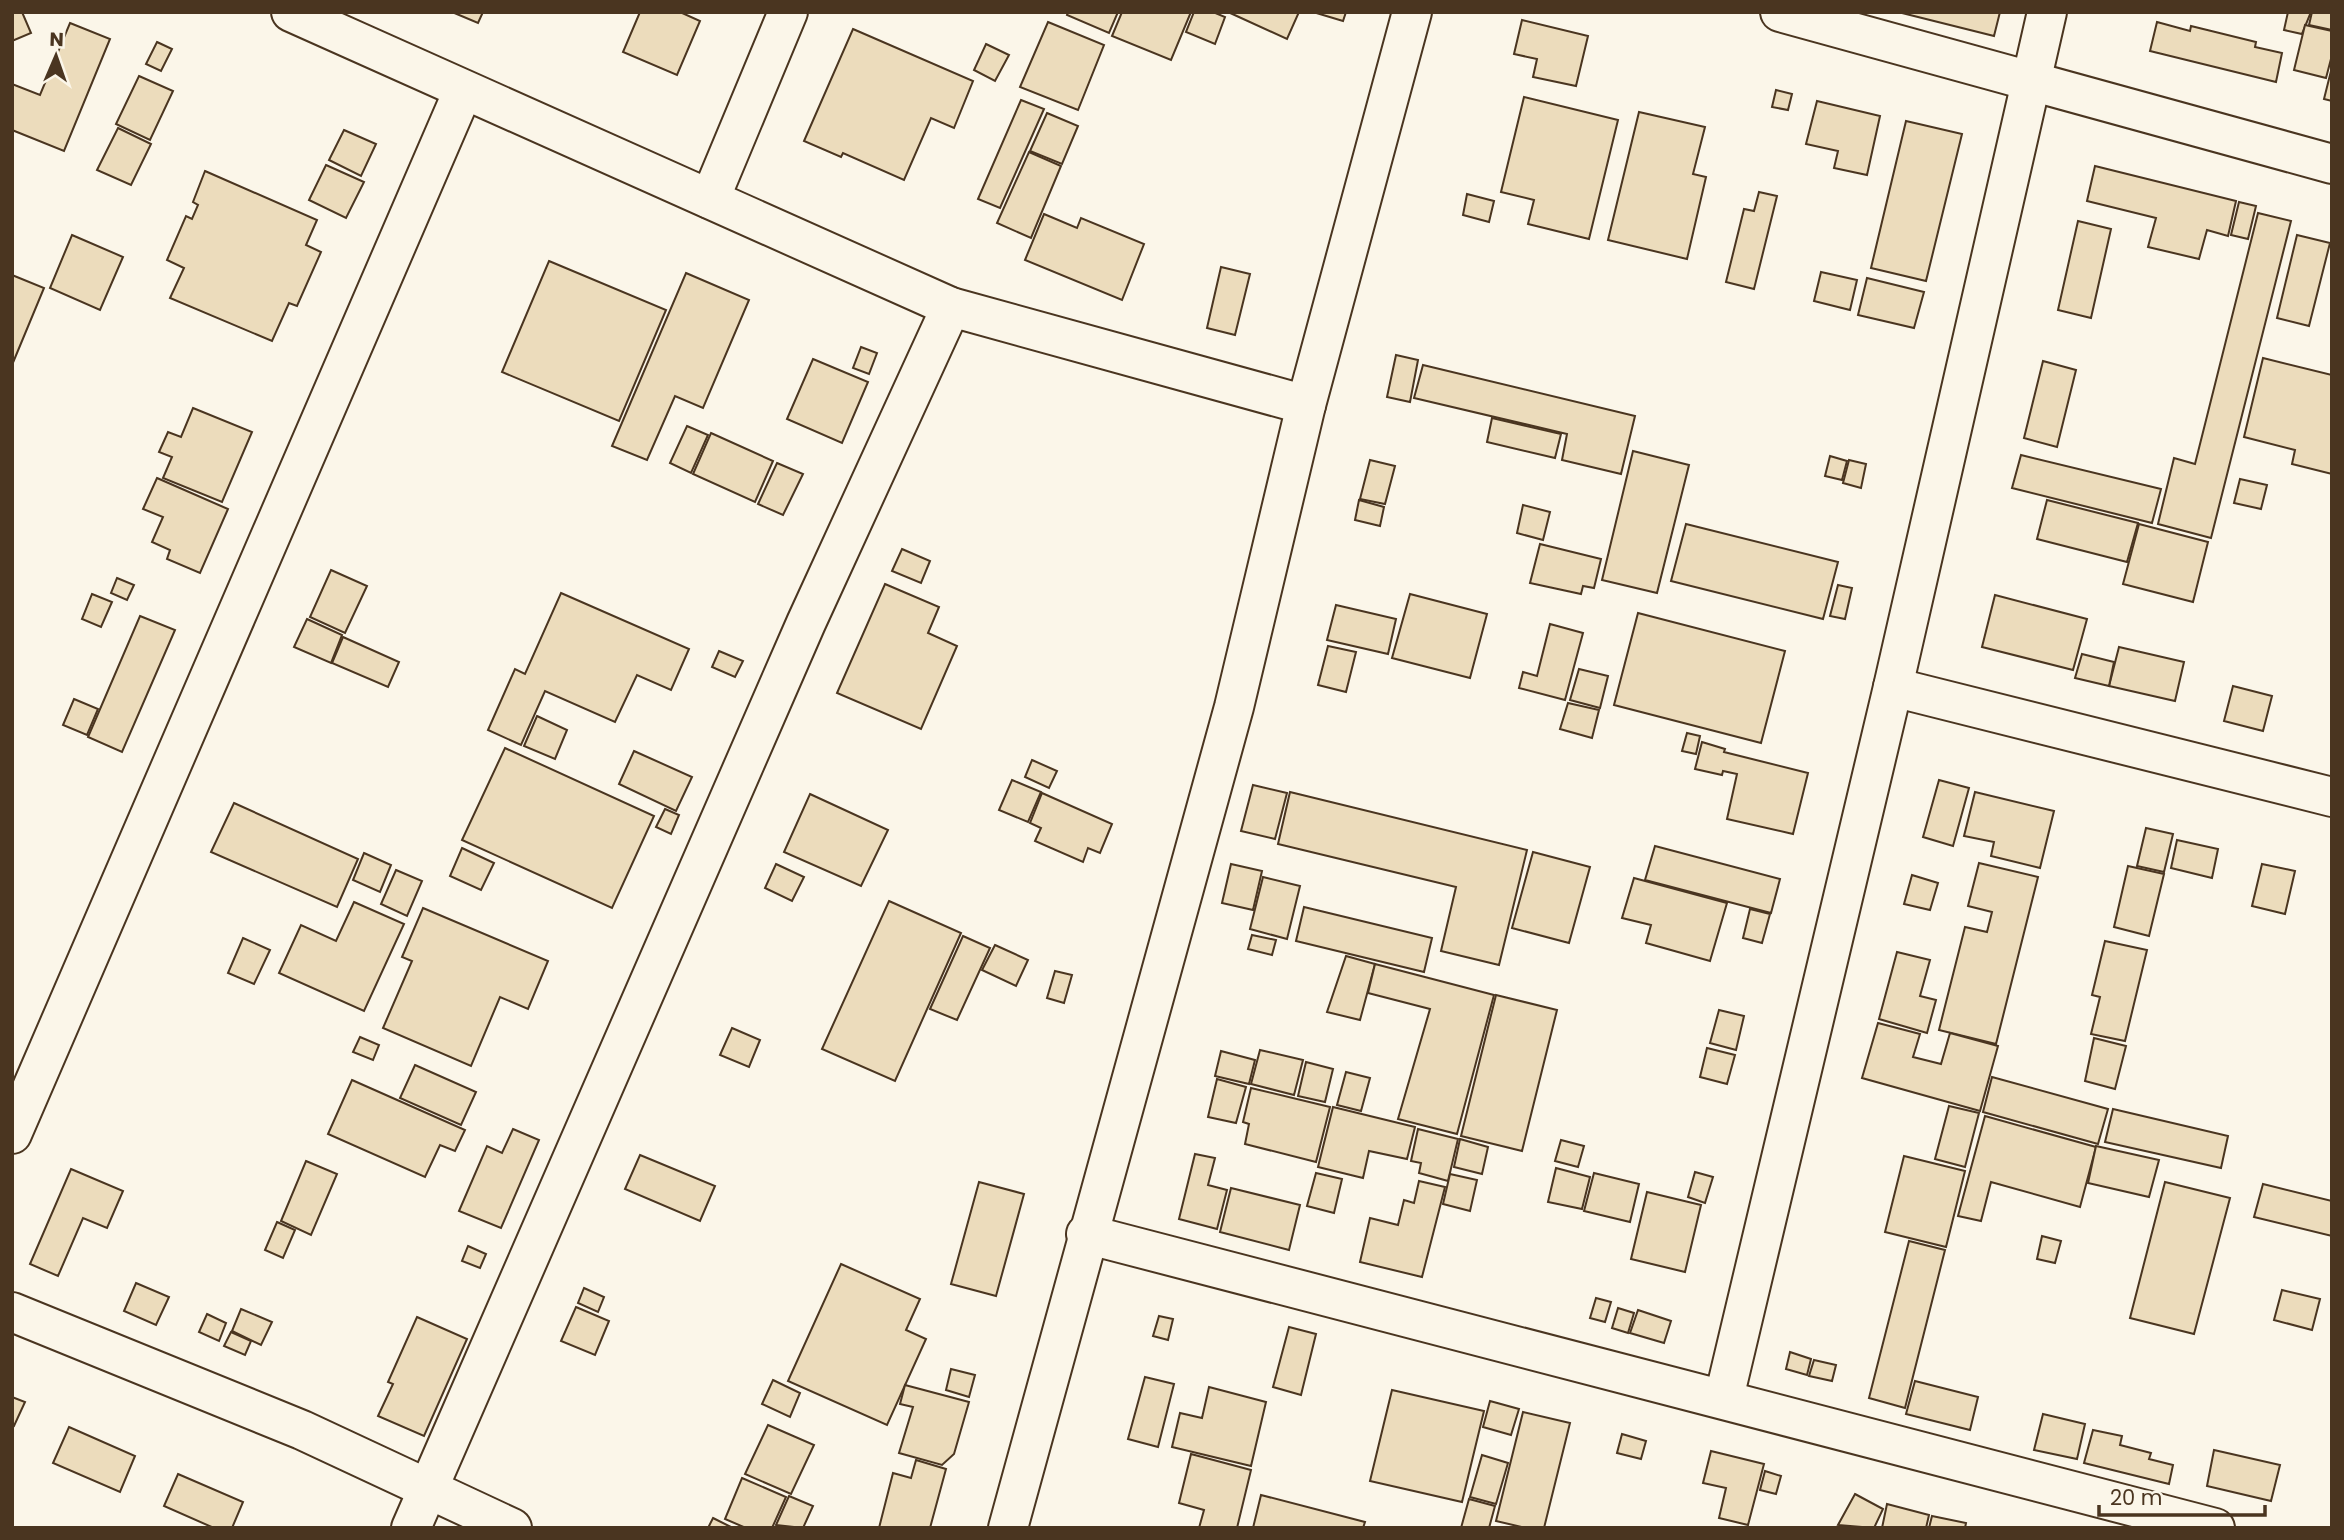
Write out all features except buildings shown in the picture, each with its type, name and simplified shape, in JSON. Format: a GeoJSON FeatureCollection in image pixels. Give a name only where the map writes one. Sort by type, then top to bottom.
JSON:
{"type":"FeatureCollection","features":[{"type":"Feature","properties":{"kind":"street"},"geometry":{"type":"LineString","coordinates":[[291,12],[951,307],[1306,405]]}},
{"type":"Feature","properties":{"kind":"street"},"geometry":{"type":"LineString","coordinates":[[710,199],[788,12]]}},
{"type":"Feature","properties":{"kind":"street"},"geometry":{"type":"LineString","coordinates":[[1008,1528],[1086,1234],[1234,707],[1306,405],[1412,12]]}},
{"type":"Feature","properties":{"kind":"street"},"geometry":{"type":"LineString","coordinates":[[1780,12],[2332,164]]}},
{"type":"Feature","properties":{"kind":"street"},"geometry":{"type":"LineString","coordinates":[[1724,1398],[1893,687],[2047,12]]}},
{"type":"Feature","properties":{"kind":"street"},"geometry":{"type":"LineString","coordinates":[[12,1135],[463,91]]}},
{"type":"Feature","properties":{"kind":"street"},"geometry":{"type":"LineString","coordinates":[[411,1528],[806,623],[951,307]]}},
{"type":"Feature","properties":{"kind":"street"},"geometry":{"type":"LineString","coordinates":[[1893,687],[2332,797]]}},
{"type":"Feature","properties":{"kind":"street"},"geometry":{"type":"LineString","coordinates":[[1086,1234],[2215,1528]]}},
{"type":"Feature","properties":{"kind":"street"},"geometry":{"type":"LineString","coordinates":[[12,1312],[302,1430],[512,1528]]}}]}
